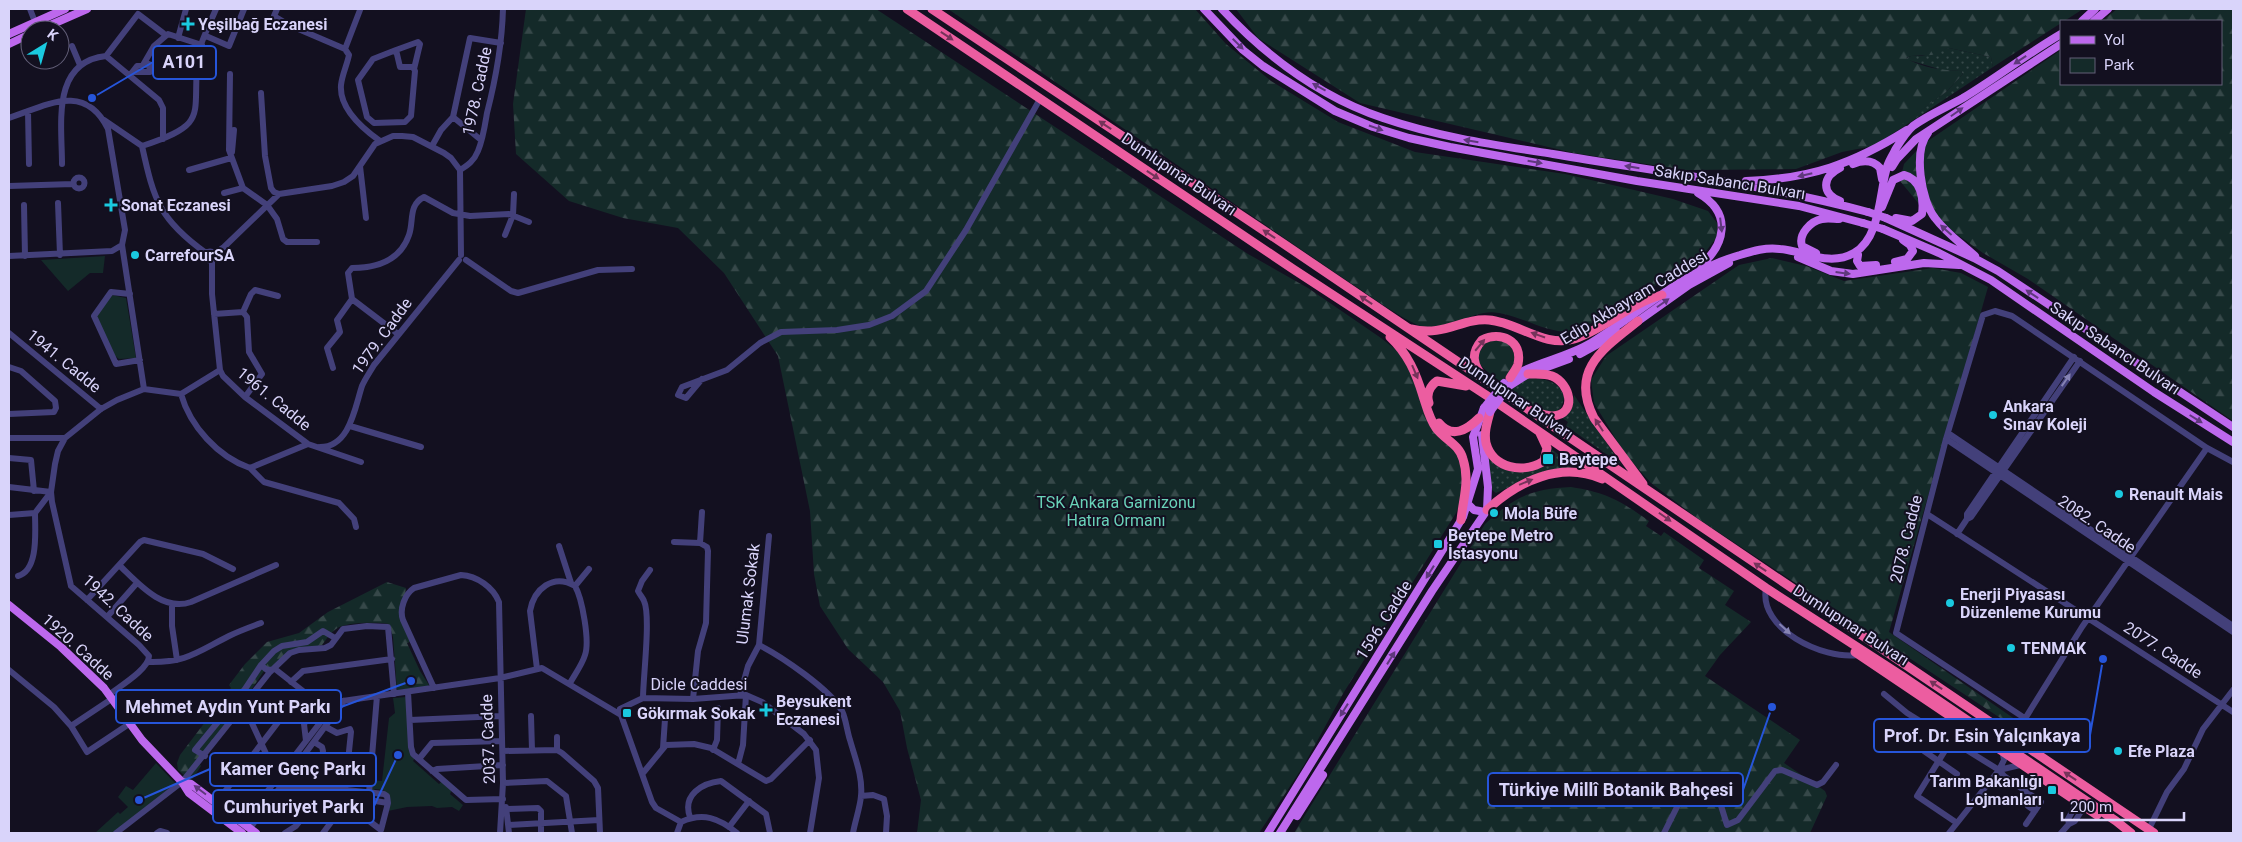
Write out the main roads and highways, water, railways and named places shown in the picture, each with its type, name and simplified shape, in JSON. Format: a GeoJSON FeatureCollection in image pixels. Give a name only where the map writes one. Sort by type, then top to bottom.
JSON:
{"type":"FeatureCollection","features":[{"type":"Feature","properties":{"kind":"highway","name":"Dumlupınar Bulvarı"},"geometry":{"type":"LineString","coordinates":[[907,9],[1040,100],[1625,489],[1766,588],[1910,682],[2108,815],[2128,831]]}},
{"type":"Feature","properties":{"kind":"highway","name":"Dumlupınar Bulvarı"},"geometry":{"type":"LineString","coordinates":[[932,9],[2151,831]]}},
{"type":"Feature","properties":{"kind":"highway"},"geometry":{"type":"LineString","coordinates":[[1406,328],[1436,332],[1476,321],[1488,320],[1548,338],[1564,340],[1576,338],[1642,302],[1662,295]]}},
{"type":"Feature","properties":{"kind":"highway"},"geometry":{"type":"LineString","coordinates":[[1373,321],[1407,356],[1417,377],[1429,417],[1439,432],[1456,445],[1463,458],[1467,481],[1461,520]]}},
{"type":"Feature","properties":{"kind":"highway"},"geometry":{"type":"LineString","coordinates":[[1638,321],[1600,352],[1591,365],[1584,386],[1589,408],[1594,418],[1650,492]]}},
{"type":"Feature","properties":{"kind":"highway"},"geometry":{"type":"LineString","coordinates":[[1491,386],[1479,372],[1473,359],[1475,348],[1482,340],[1494,336],[1504,337],[1518,352],[1518,365],[1508,382]]}},
{"type":"Feature","properties":{"kind":"highway"},"geometry":{"type":"LineString","coordinates":[[1525,409],[1554,416],[1566,409],[1569,401],[1566,388],[1560,381],[1551,376],[1528,374]]}},
{"type":"Feature","properties":{"kind":"highway"},"geometry":{"type":"LineString","coordinates":[[1474,388],[1437,381],[1432,386],[1427,398],[1434,417],[1446,430],[1458,432],[1464,430],[1479,418]]}},
{"type":"Feature","properties":{"kind":"highway"},"geometry":{"type":"LineString","coordinates":[[1487,410],[1485,433],[1487,444],[1498,460],[1511,468],[1530,467],[1544,461],[1547,448],[1540,433]]}},
{"type":"Feature","properties":{"kind":"highway"},"geometry":{"type":"LineString","coordinates":[[1486,511],[1514,488],[1554,474],[1587,474],[1625,489]]}},
{"type":"Feature","properties":{"kind":"highway"},"geometry":{"type":"LineString","coordinates":[[1766,588],[1780,602],[2020,765],[2080,805],[2128,831]]}},
{"type":"Feature","properties":{"kind":"main road"},"geometry":{"type":"LineString","coordinates":[[9,34],[64,9]]}},
{"type":"Feature","properties":{"kind":"main road"},"geometry":{"type":"LineString","coordinates":[[62,20],[87,9]]}},
{"type":"Feature","properties":{"kind":"main road","name":"Sakıp Sabancı Bulvarı"},"geometry":{"type":"LineString","coordinates":[[1204,9],[1243,50],[1263,66],[1335,111],[1374,127],[1408,138],[1450,147],[1691,190],[1799,206],[1852,219],[1886,230],[1966,266],[1991,280],[2154,392],[2233,442]]}},
{"type":"Feature","properties":{"kind":"main road","name":"Sakıp Sabancı Bulvarı"},"geometry":{"type":"LineString","coordinates":[[1222,9],[1249,38],[1308,81],[1344,101],[1381,118],[1465,140],[1790,192],[1886,218],[1982,262],[2233,427]]}},
{"type":"Feature","properties":{"kind":"main road"},"geometry":{"type":"LineString","coordinates":[[2083,20],[2095,9]]}},
{"type":"Feature","properties":{"kind":"main road"},"geometry":{"type":"LineString","coordinates":[[2095,20],[2108,9]]}},
{"type":"Feature","properties":{"kind":"main road","name":"Edip Akbayram Caddesi"},"geometry":{"type":"LineString","coordinates":[[1508,382],[1525,370],[1570,354],[1590,343],[1705,267],[1771,248],[1792,250],[1819,258],[1837,258],[1854,253],[1864,244],[1869,236],[1880,210],[1888,163],[1913,126],[1964,97],[2060,35]]}},
{"type":"Feature","properties":{"kind":"main road","name":"Edip Akbayram Caddesi"},"geometry":{"type":"LineString","coordinates":[[1508,382],[1591,349],[1638,321],[1689,285],[1729,263],[1771,252],[1830,263],[1847,260],[1858,255],[1872,240],[1893,164],[1916,139],[2060,45]]}},
{"type":"Feature","properties":{"kind":"main road"},"geometry":{"type":"LineString","coordinates":[[1730,181],[1786,179],[1823,171],[1869,152],[1913,126]]}},
{"type":"Feature","properties":{"kind":"main road"},"geometry":{"type":"LineString","coordinates":[[1935,127],[1926,134],[1920,152],[1923,192],[1928,209],[1942,227],[1982,262]]}},
{"type":"Feature","properties":{"kind":"main road"},"geometry":{"type":"LineString","coordinates":[[1866,212],[1832,198],[1826,188],[1828,179],[1835,170],[1863,161],[1877,165],[1882,172],[1880,210]]}},
{"type":"Feature","properties":{"kind":"main road"},"geometry":{"type":"LineString","coordinates":[[1880,210],[1890,183],[1896,177],[1904,174],[1918,186],[1923,206],[1920,217],[1909,221],[1886,218]]}},
{"type":"Feature","properties":{"kind":"main road"},"geometry":{"type":"LineString","coordinates":[[1682,282],[1711,256],[1719,244],[1722,234],[1721,219],[1715,206],[1691,190]]}},
{"type":"Feature","properties":{"kind":"main road"},"geometry":{"type":"LineString","coordinates":[[1837,258],[1808,250],[1802,246],[1800,238],[1817,220],[1852,219]]}},
{"type":"Feature","properties":{"kind":"main road"},"geometry":{"type":"LineString","coordinates":[[1858,255],[1857,264],[1864,267],[1902,260],[1912,255],[1913,251],[1910,245],[1886,230]]}},
{"type":"Feature","properties":{"kind":"main road"},"geometry":{"type":"LineString","coordinates":[[1798,257],[1842,274],[1854,274],[1924,262],[1944,262],[1966,266]]}},
{"type":"Feature","properties":{"kind":"main road"},"geometry":{"type":"LineString","coordinates":[[1487,410],[1508,382]]}},
{"type":"Feature","properties":{"kind":"main road","name":"1596. Cadde"},"geometry":{"type":"LineString","coordinates":[[1268,833],[1461,520],[1478,468],[1473,440],[1479,418],[1487,410]]}},
{"type":"Feature","properties":{"kind":"main road","name":"1596. Cadde"},"geometry":{"type":"LineString","coordinates":[[1280,833],[1432,591],[1486,511],[1487,471],[1482,437],[1487,410]]}},
{"type":"Feature","properties":{"kind":"main road"},"geometry":{"type":"LineString","coordinates":[[1486,511],[1474,510],[1469,500],[1479,495],[1487,498]]}},
{"type":"Feature","properties":{"kind":"main road","name":"1920. Cadde"},"geometry":{"type":"LineString","coordinates":[[9,605],[61,647],[111,696],[148,748],[182,782],[194,798],[240,832]]}},
{"type":"Feature","properties":{"kind":"main road","name":"1596. Cadde"},"geometry":{"type":"LineString","coordinates":[[1286,833],[1318,784],[1328,759]]}},
{"type":"Feature","properties":{"kind":"main road","name":"1920. Cadde"},"geometry":{"type":"LineString","coordinates":[[182,782],[191,784],[249,830]]}},
{"type":"Feature","properties":{"kind":"main road"},"geometry":{"type":"LineString","coordinates":[[240,832],[249,830]]}},
{"type":"Feature","properties":{"kind":"place","name":"Yeşilbağ Eczanesi"},"geometry":{"type":"Point","coordinates":[188,24]}},
{"type":"Feature","properties":{"kind":"place","name":"A101"},"geometry":{"type":"Point","coordinates":[92,98]}},
{"type":"Feature","properties":{"kind":"place","name":"Sonat Eczanesi"},"geometry":{"type":"Point","coordinates":[111,205]}},
{"type":"Feature","properties":{"kind":"place","name":"CarrefourSA"},"geometry":{"type":"Point","coordinates":[135,255]}},
{"type":"Feature","properties":{"kind":"place","name":"Ankara Sınav Koleji"},"geometry":{"type":"Point","coordinates":[1993,415]}},
{"type":"Feature","properties":{"kind":"place","name":"Beytepe"},"geometry":{"type":"Point","coordinates":[1548,459]}},
{"type":"Feature","properties":{"kind":"place","name":"Renault Mais"},"geometry":{"type":"Point","coordinates":[2119,494]}},
{"type":"Feature","properties":{"kind":"place","name":"Mola Büfe"},"geometry":{"type":"Point","coordinates":[1494,513]}},
{"type":"Feature","properties":{"kind":"place","name":"Beytepe Metro İstasyonu"},"geometry":{"type":"Point","coordinates":[1438,544]}},
{"type":"Feature","properties":{"kind":"place","name":"Enerji Piyasası Düzenleme Kurumu"},"geometry":{"type":"Point","coordinates":[1950,603]}},
{"type":"Feature","properties":{"kind":"place","name":"TENMAK"},"geometry":{"type":"Point","coordinates":[2011,648]}},
{"type":"Feature","properties":{"kind":"place","name":"Prof. Dr. Esin Yalçınkaya"},"geometry":{"type":"Point","coordinates":[2103,659]}},
{"type":"Feature","properties":{"kind":"place","name":"Mehmet Aydın Yunt Parkı"},"geometry":{"type":"Point","coordinates":[411,681]}},
{"type":"Feature","properties":{"kind":"place","name":"Türkiye Millî Botanik Bahçesi"},"geometry":{"type":"Point","coordinates":[1772,707]}},
{"type":"Feature","properties":{"kind":"place","name":"Beysukent Eczanesi"},"geometry":{"type":"Point","coordinates":[766,710]}},
{"type":"Feature","properties":{"kind":"place","name":"Gökırmak Sokak"},"geometry":{"type":"Point","coordinates":[627,713]}},
{"type":"Feature","properties":{"kind":"place","name":"Efe Plaza"},"geometry":{"type":"Point","coordinates":[2118,751]}},
{"type":"Feature","properties":{"kind":"place","name":"Cumhuriyet Parkı"},"geometry":{"type":"Point","coordinates":[398,755]}},
{"type":"Feature","properties":{"kind":"place","name":"Tarım Bakanlığı Lojmanları"},"geometry":{"type":"Point","coordinates":[2052,790]}},
{"type":"Feature","properties":{"kind":"place","name":"Kamer Genç Parkı"},"geometry":{"type":"Point","coordinates":[139,800]}},
{"type":"Feature","properties":{"kind":"park label","name":"TSK Ankara Garnizonu Hatıra Ormanı"},"geometry":{"type":"Point","coordinates":[1116,511]}}]}
